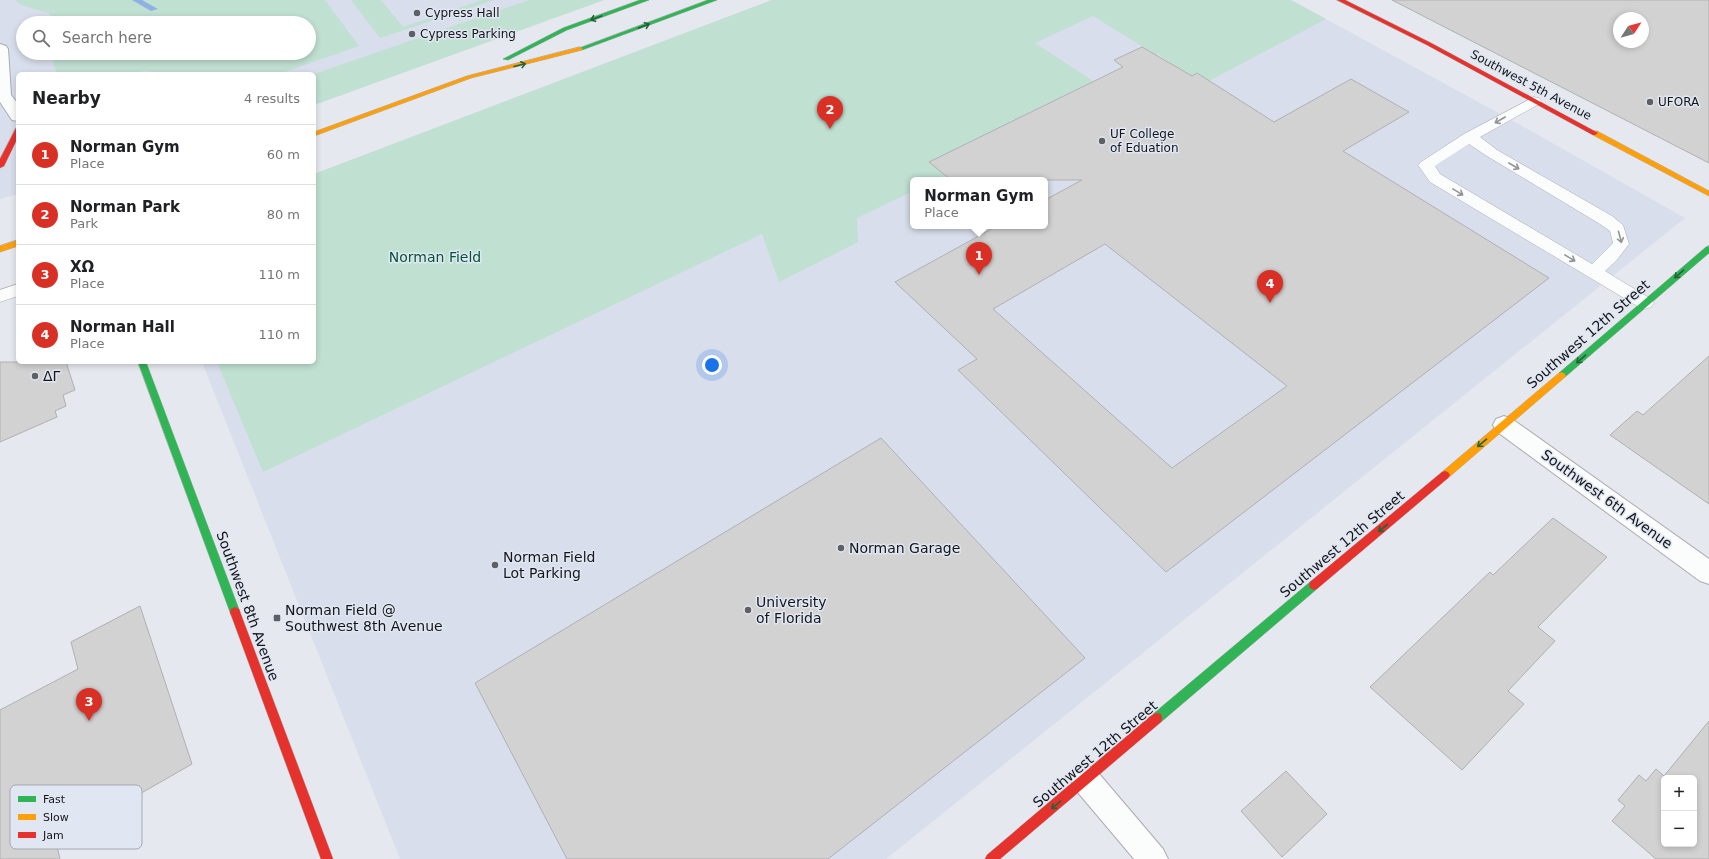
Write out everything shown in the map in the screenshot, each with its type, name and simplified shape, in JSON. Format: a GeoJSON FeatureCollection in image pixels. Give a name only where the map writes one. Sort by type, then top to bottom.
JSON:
{"type":"FeatureCollection","features":[{"type":"Feature","properties":{"kind":"street"},"geometry":{"type":"LineString","coordinates":[[469,77],[565,29],[646,0]]}},
{"type":"Feature","properties":{"kind":"street"},"geometry":{"type":"LineString","coordinates":[[316,133],[469,77],[581,49],[714,0]]}},
{"type":"Feature","properties":{"kind":"street","name":"Southwest 5th Avenue"},"geometry":{"type":"LineString","coordinates":[[1340,0],[1401,30],[1709,194]]}},
{"type":"Feature","properties":{"kind":"street"},"geometry":{"type":"LineString","coordinates":[[0,49],[2,94],[16,113]]}},
{"type":"Feature","properties":{"kind":"street"},"geometry":{"type":"LineString","coordinates":[[0,166],[16,134]]}},
{"type":"Feature","properties":{"kind":"street"},"geometry":{"type":"LineString","coordinates":[[0,250],[16,244]]}},
{"type":"Feature","properties":{"kind":"street","name":"Southwest 12th Street"},"geometry":{"type":"LineString","coordinates":[[991,859],[1504,425],[1709,249]]}},
{"type":"Feature","properties":{"kind":"street","name":"Southwest 8th Avenue"},"geometry":{"type":"LineString","coordinates":[[143,364],[324,858]]}},
{"type":"Feature","properties":{"kind":"street","name":"Southwest 6th Avenue"},"geometry":{"type":"LineString","coordinates":[[1504,425],[1709,573]]}},
{"type":"Feature","properties":{"kind":"street"},"geometry":{"type":"LineString","coordinates":[[1085,779],[1153,859]]}},
{"type":"Feature","properties":{"kind":"lane"},"geometry":{"type":"LineString","coordinates":[[1534,101],[1469,137],[1426,165],[1435,178],[1646,303]]}},
{"type":"Feature","properties":{"kind":"lane"},"geometry":{"type":"LineString","coordinates":[[1469,137],[1492,154],[1606,220],[1617,229],[1622,244],[1593,272]]}},
{"type":"Feature","properties":{"kind":"lane"},"geometry":{"type":"LineString","coordinates":[[0,296],[16,291]]}},
{"type":"Feature","properties":{"kind":"shaded area"},"geometry":{"type":"Polygon","coordinates":[[[0,0],[604,0],[316,104],[316,72],[16,72],[16,195],[0,199],[0,0]]]}},
{"type":"Feature","properties":{"kind":"shaded area","name":"University of Florida"},"geometry":{"type":"Polygon","coordinates":[[[772,0],[1291,0],[1515,122],[1685,218],[886,859],[400,859],[203,364],[316,364],[316,173],[772,0]]]}},
{"type":"Feature","properties":{"kind":"green space"},"geometry":{"type":"Polygon","coordinates":[[[15,0],[325,0],[359,46],[285,72],[56,72],[52,60],[316,60],[316,16],[50,16],[49,13],[21,5],[15,0]]]}},
{"type":"Feature","properties":{"kind":"green space"},"geometry":{"type":"Polygon","coordinates":[[[351,0],[381,0],[403,27],[482,0],[494,0],[380,38],[351,0]]]}},
{"type":"Feature","properties":{"kind":"green space"},"geometry":{"type":"Polygon","coordinates":[[[529,0],[604,0],[316,104],[316,73],[529,0]]]}},
{"type":"Feature","properties":{"kind":"green space","name":"Norman Field"},"geometry":{"type":"Polygon","coordinates":[[[772,0],[1291,0],[1326,19],[1209,81],[1197,73],[1190,77],[1158,54],[1156,55],[1093,16],[1035,43],[1093,81],[929,162],[945,175],[941,177],[910,177],[910,192],[857,218],[858,242],[779,282],[762,234],[263,472],[218,364],[316,364],[316,173],[772,0]]]}},
{"type":"Feature","properties":{"kind":"building","name":"UFORA"},"geometry":{"type":"Polygon","coordinates":[[[1392,0],[1709,0],[1709,163],[1392,0]]]}},
{"type":"Feature","properties":{"kind":"building"},"geometry":{"type":"Polygon","coordinates":[[[1142,47],[1192,76],[1197,73],[1274,122],[1351,79],[1409,112],[1343,151],[1549,278],[1166,572],[958,370],[977,359],[895,282],[992,229],[1048,229],[1048,198],[1082,180],[1048,180],[1048,177],[947,177],[929,162],[1123,67],[1114,60],[1142,47]],[[1105,244],[993,309],[1172,468],[1287,386],[1105,244]]]}},
{"type":"Feature","properties":{"kind":"building"},"geometry":{"type":"Polygon","coordinates":[[[1709,356],[1709,504],[1610,435],[1637,411],[1643,415],[1709,356]]]}},
{"type":"Feature","properties":{"kind":"building","name":"ΔΓ"},"geometry":{"type":"Polygon","coordinates":[[[0,362],[16,362],[16,364],[67,364],[75,390],[63,395],[66,406],[55,411],[57,417],[0,442],[0,362]]]}},
{"type":"Feature","properties":{"kind":"building","name":"Norman Garage"},"geometry":{"type":"Polygon","coordinates":[[[881,438],[1085,658],[828,859],[567,859],[475,683],[881,438]]]}},
{"type":"Feature","properties":{"kind":"building"},"geometry":{"type":"Polygon","coordinates":[[[1553,518],[1607,557],[1538,627],[1555,641],[1508,691],[1524,704],[1462,770],[1370,687],[1490,572],[1493,575],[1553,518]]]}},
{"type":"Feature","properties":{"kind":"building"},"geometry":{"type":"Polygon","coordinates":[[[140,606],[192,764],[142,793],[142,785],[10,785],[10,849],[58,849],[60,859],[0,859],[0,710],[78,669],[71,642],[140,606]]]}},
{"type":"Feature","properties":{"kind":"building"},"geometry":{"type":"Polygon","coordinates":[[[1709,721],[1709,859],[1656,859],[1612,821],[1625,806],[1618,800],[1639,775],[1646,781],[1656,769],[1663,775],[1661,775],[1661,847],[1697,847],[1697,775],[1665,775],[1709,721]]]}},
{"type":"Feature","properties":{"kind":"building"},"geometry":{"type":"Polygon","coordinates":[[[1286,771],[1327,814],[1282,857],[1241,811],[1286,771]]]}},
{"type":"Feature","properties":{"kind":"waterway"},"geometry":{"type":"LineString","coordinates":[[136,0],[154,9]]}},
{"type":"Feature","properties":{"kind":"traffic: fast"},"geometry":{"type":"LineString","coordinates":[[506,59],[565,29],[646,0]]}},
{"type":"Feature","properties":{"kind":"traffic: fast"},"geometry":{"type":"LineString","coordinates":[[580,49],[714,0]]}},
{"type":"Feature","properties":{"kind":"traffic: fast"},"geometry":{"type":"LineString","coordinates":[[1562,375],[1709,249]]}},
{"type":"Feature","properties":{"kind":"traffic: fast"},"geometry":{"type":"LineString","coordinates":[[143,364],[235,612]]}},
{"type":"Feature","properties":{"kind":"traffic: fast"},"geometry":{"type":"LineString","coordinates":[[1157,718],[1314,585]]}},
{"type":"Feature","properties":{"kind":"traffic: slow"},"geometry":{"type":"LineString","coordinates":[[316,133],[469,77],[580,49]]}},
{"type":"Feature","properties":{"kind":"traffic: slow"},"geometry":{"type":"LineString","coordinates":[[1595,133],[1709,194]]}},
{"type":"Feature","properties":{"kind":"traffic: slow"},"geometry":{"type":"LineString","coordinates":[[0,249],[16,244]]}},
{"type":"Feature","properties":{"kind":"traffic: slow"},"geometry":{"type":"LineString","coordinates":[[1445,475],[1562,375]]}},
{"type":"Feature","properties":{"kind":"traffic: jam"},"geometry":{"type":"LineString","coordinates":[[1340,0],[1429,44],[1595,133]]}},
{"type":"Feature","properties":{"kind":"traffic: jam"},"geometry":{"type":"LineString","coordinates":[[0,166],[16,134]]}},
{"type":"Feature","properties":{"kind":"traffic: jam"},"geometry":{"type":"LineString","coordinates":[[1314,585],[1445,475]]}},
{"type":"Feature","properties":{"kind":"traffic: jam"},"geometry":{"type":"LineString","coordinates":[[235,612],[327,859]]}},
{"type":"Feature","properties":{"kind":"traffic: jam"},"geometry":{"type":"LineString","coordinates":[[991,859],[1157,718]]}},
{"type":"Feature","properties":{"kind":"place","name":"Cypress Hall"},"geometry":{"type":"Point","coordinates":[417,13]}},
{"type":"Feature","properties":{"kind":"place","name":"Cypress Parking"},"geometry":{"type":"Point","coordinates":[412,34]}},
{"type":"Feature","properties":{"kind":"place","name":"UFORA"},"geometry":{"type":"Point","coordinates":[1650,102]}},
{"type":"Feature","properties":{"kind":"place","name":"Norman Park"},"geometry":{"type":"Point","coordinates":[830,129]}},
{"type":"Feature","properties":{"kind":"place","name":"UF College of Eduation"},"geometry":{"type":"Point","coordinates":[1102,141]}},
{"type":"Feature","properties":{"kind":"place","name":"Norman Gym"},"geometry":{"type":"Point","coordinates":[979,275]}},
{"type":"Feature","properties":{"kind":"place","name":"Norman Hall"},"geometry":{"type":"Point","coordinates":[1270,303]}},
{"type":"Feature","properties":{"kind":"place","name":"ΔΓ"},"geometry":{"type":"Point","coordinates":[35,376]}},
{"type":"Feature","properties":{"kind":"place","name":"Norman Garage"},"geometry":{"type":"Point","coordinates":[841,548]}},
{"type":"Feature","properties":{"kind":"place","name":"Norman Field Lot Parking"},"geometry":{"type":"Point","coordinates":[495,565]}},
{"type":"Feature","properties":{"kind":"place","name":"University of Florida"},"geometry":{"type":"Point","coordinates":[748,610]}},
{"type":"Feature","properties":{"kind":"place","name":"Norman Field @ Southwest 8th Avenue"},"geometry":{"type":"Point","coordinates":[277,618]}},
{"type":"Feature","properties":{"kind":"place","name":"ΧΩ"},"geometry":{"type":"Point","coordinates":[89,721]}}]}
